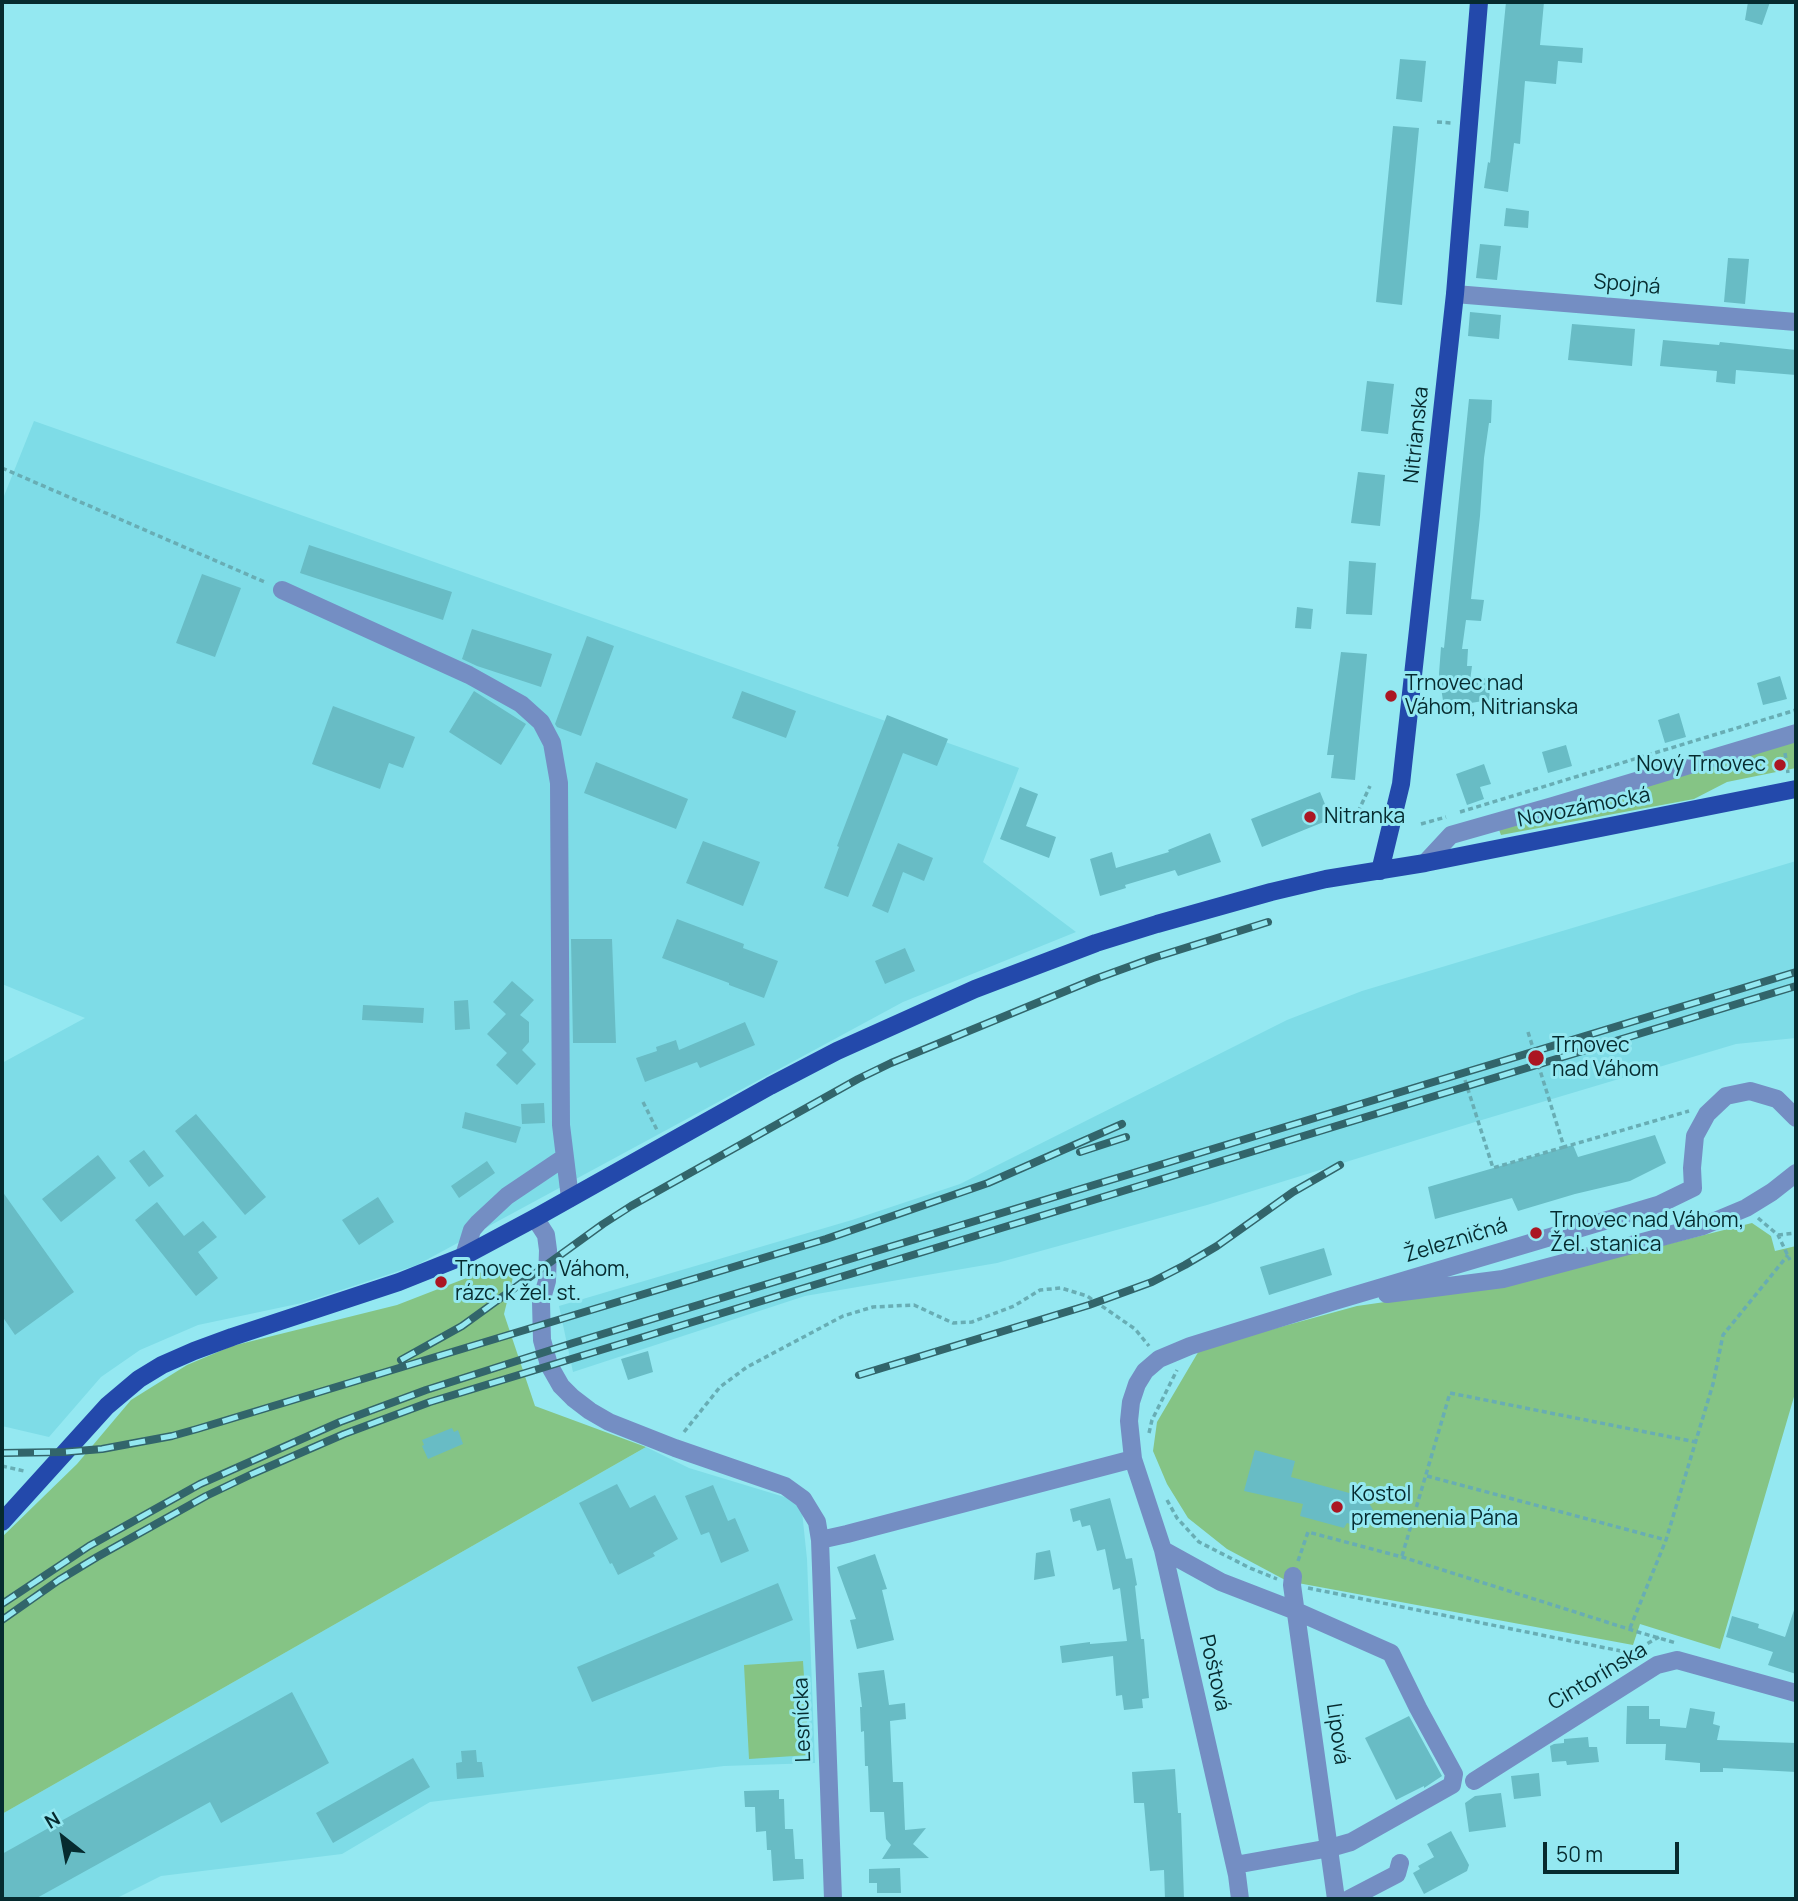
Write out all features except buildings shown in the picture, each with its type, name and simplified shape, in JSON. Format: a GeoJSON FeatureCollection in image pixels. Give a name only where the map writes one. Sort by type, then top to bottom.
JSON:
{"type":"FeatureCollection","features":[{"type":"Feature","properties":{"kind":"main road","name":"Nitrianska"},"geometry":{"type":"LineString","coordinates":[[1380,871],[1401,784],[1455,294],[1479,2]]}},
{"type":"Feature","properties":{"kind":"main road","name":"Novozámocká"},"geometry":{"type":"LineString","coordinates":[[2,1522],[107,1406],[139,1379],[162,1365],[194,1350],[389,1286],[464,1256],[770,1086],[837,1051],[975,989],[1096,943],[1326,879],[1425,863],[1793,790]]}},
{"type":"Feature","properties":{"kind":"street","name":"Spojná"},"geometry":{"type":"LineString","coordinates":[[1455,294],[1796,322]]}},
{"type":"Feature","properties":{"kind":"street"},"geometry":{"type":"LineString","coordinates":[[282,590],[469,676],[521,705],[541,722],[552,743],[559,783],[561,1125],[570,1198]]}},
{"type":"Feature","properties":{"kind":"street"},"geometry":{"type":"LineString","coordinates":[[1425,863],[1451,835],[1789,735]]}},
{"type":"Feature","properties":{"kind":"street"},"geometry":{"type":"LineString","coordinates":[[1704,1118],[1726,1096],[1750,1091],[1777,1099],[1796,1118]]}},
{"type":"Feature","properties":{"kind":"street","name":"Železničná"},"geometry":{"type":"LineString","coordinates":[[1133,1459],[1129,1421],[1131,1402],[1144,1371],[1158,1359],[1190,1346],[1335,1301],[1658,1205],[1693,1188],[1695,1136],[1704,1118]]}},
{"type":"Feature","properties":{"kind":"street"},"geometry":{"type":"LineString","coordinates":[[464,1256],[471,1230],[507,1196],[565,1157]]}},
{"type":"Feature","properties":{"kind":"street","name":"Železničná"},"geometry":{"type":"LineString","coordinates":[[1335,1301],[1503,1279],[1703,1226],[1746,1208],[1796,1173]]}},
{"type":"Feature","properties":{"kind":"street","name":"Lesnícka"},"geometry":{"type":"LineString","coordinates":[[535,1218],[545,1235],[548,1250],[547,1281],[541,1302],[544,1352],[554,1376],[573,1398],[609,1422],[785,1486],[803,1499],[817,1522],[820,1540],[833,1899]]}},
{"type":"Feature","properties":{"kind":"street"},"geometry":{"type":"LineString","coordinates":[[820,1540],[1133,1459]]}},
{"type":"Feature","properties":{"kind":"street","name":"Poštová"},"geometry":{"type":"LineString","coordinates":[[1133,1459],[1163,1550],[1235,1865],[1240,1899]]}},
{"type":"Feature","properties":{"kind":"street"},"geometry":{"type":"LineString","coordinates":[[1163,1550],[1221,1582],[1296,1611],[1391,1653],[1454,1774],[1452,1785],[1350,1842],[1235,1865]]}},
{"type":"Feature","properties":{"kind":"street","name":"Lipová"},"geometry":{"type":"LineString","coordinates":[[1292,1580],[1336,1899]]}},
{"type":"Feature","properties":{"kind":"street","name":"Cintorínska"},"geometry":{"type":"LineString","coordinates":[[1474,1781],[1657,1665],[1676,1660],[1796,1693]]}},
{"type":"Feature","properties":{"kind":"street"},"geometry":{"type":"LineString","coordinates":[[1349,1899],[1397,1874],[1399,1863]]}},
{"type":"Feature","properties":{"kind":"path"},"geometry":{"type":"LineString","coordinates":[[2,468],[282,590]]}},
{"type":"Feature","properties":{"kind":"path"},"geometry":{"type":"LineString","coordinates":[[1458,813],[1796,710]]}},
{"type":"Feature","properties":{"kind":"path"},"geometry":{"type":"LineString","coordinates":[[1789,735],[1793,790]]}},
{"type":"Feature","properties":{"kind":"path"},"geometry":{"type":"LineString","coordinates":[[1358,812],[1370,786]]}},
{"type":"Feature","properties":{"kind":"path"},"geometry":{"type":"LineString","coordinates":[[1421,824],[1446,817]]}},
{"type":"Feature","properties":{"kind":"path"},"geometry":{"type":"LineString","coordinates":[[1528,1032],[1564,1147]]}},
{"type":"Feature","properties":{"kind":"path"},"geometry":{"type":"LineString","coordinates":[[1465,1080],[1493,1168],[1692,1110],[1704,1118]]}},
{"type":"Feature","properties":{"kind":"path"},"geometry":{"type":"LineString","coordinates":[[642,1102],[657,1130]]}},
{"type":"Feature","properties":{"kind":"path"},"geometry":{"type":"LineString","coordinates":[[1630,1628],[1666,1540],[1713,1384],[1723,1335],[1789,1257],[1778,1235],[1746,1208]]}},
{"type":"Feature","properties":{"kind":"path"},"geometry":{"type":"LineString","coordinates":[[1778,1235],[1796,1233]]}},
{"type":"Feature","properties":{"kind":"path"},"geometry":{"type":"LineString","coordinates":[[675,1448],[719,1387],[747,1367],[843,1316],[873,1307],[914,1305],[953,1323],[972,1322],[1014,1306],[1040,1290],[1061,1288],[1087,1296],[1135,1329],[1158,1359]]}},
{"type":"Feature","properties":{"kind":"path"},"geometry":{"type":"LineString","coordinates":[[1150,1443],[1152,1420],[1190,1346]]}},
{"type":"Feature","properties":{"kind":"path"},"geometry":{"type":"LineString","coordinates":[[1402,1557],[1450,1393],[1696,1442]]}},
{"type":"Feature","properties":{"kind":"path"},"geometry":{"type":"LineString","coordinates":[[1427,1476],[1666,1540]]}},
{"type":"Feature","properties":{"kind":"path"},"geometry":{"type":"LineString","coordinates":[[1162,1493],[1177,1518],[1199,1542],[1250,1568],[1292,1580],[1631,1653],[1659,1637]]}},
{"type":"Feature","properties":{"kind":"path"},"geometry":{"type":"LineString","coordinates":[[1292,1580],[1308,1532],[1402,1557],[1684,1645]]}},
{"type":"Feature","properties":{"kind":"shaded area"},"geometry":{"type":"Polygon","coordinates":[[[34,421],[1019,768],[983,862],[1076,932],[903,1002],[417,1265],[302,1303],[198,1325],[140,1350],[101,1377],[49,1437],[2,1426],[2,1063],[85,1018],[2,984],[2,501],[34,421]]]}},
{"type":"Feature","properties":{"kind":"shaded area"},"geometry":{"type":"Polygon","coordinates":[[[1796,861],[1796,1038],[1736,1044],[1207,1205],[997,1263],[805,1296],[573,1372],[559,1306],[852,1220],[960,1184],[1287,1020],[1362,991],[1796,861]]]}},
{"type":"Feature","properties":{"kind":"shaded area"},"geometry":{"type":"Polygon","coordinates":[[[646,1447],[689,1468],[801,1502],[807,1559],[815,1763],[724,1766],[430,1802],[342,1854],[161,1876],[115,1899],[2,1899],[2,1814],[646,1447]]]}},
{"type":"Feature","properties":{"kind":"green space"},"geometry":{"type":"Polygon","coordinates":[[[1796,735],[1796,768],[1727,782],[1694,799],[1501,835],[1498,827],[1796,735]]]}},
{"type":"Feature","properties":{"kind":"green space"},"geometry":{"type":"Polygon","coordinates":[[[1752,1223],[1771,1236],[1775,1251],[1796,1246],[1796,1390],[1720,1649],[1640,1624],[1633,1645],[1287,1581],[1227,1549],[1188,1518],[1167,1484],[1153,1451],[1157,1422],[1200,1349],[1357,1306],[1504,1285],[1752,1223]]]}},
{"type":"Feature","properties":{"kind":"green space"},"geometry":{"type":"Polygon","coordinates":[[[482,1272],[514,1273],[504,1314],[535,1406],[646,1447],[2,1814],[2,1537],[77,1464],[131,1400],[187,1365],[232,1346],[397,1305],[482,1272]]]}},
{"type":"Feature","properties":{"kind":"green space"},"geometry":{"type":"Polygon","coordinates":[[[803,1661],[809,1755],[749,1759],[744,1665],[803,1661]]]}},
{"type":"Feature","properties":{"kind":"railway"},"geometry":{"type":"LineString","coordinates":[[401,1360],[462,1326],[631,1206],[858,1079],[1095,979],[1268,922]]}},
{"type":"Feature","properties":{"kind":"railway"},"geometry":{"type":"LineString","coordinates":[[2,1604],[89,1546],[200,1484],[340,1422],[426,1390],[1796,972]]}},
{"type":"Feature","properties":{"kind":"railway"},"geometry":{"type":"LineString","coordinates":[[2,1620],[59,1580],[206,1496],[344,1434],[430,1402],[1796,986]]}},
{"type":"Feature","properties":{"kind":"railway"},"geometry":{"type":"LineString","coordinates":[[2,1453],[102,1449],[197,1429],[826,1239],[988,1183],[1122,1124]]}},
{"type":"Feature","properties":{"kind":"railway"},"geometry":{"type":"LineString","coordinates":[[1080,1152],[1126,1137]]}},
{"type":"Feature","properties":{"kind":"railway"},"geometry":{"type":"LineString","coordinates":[[859,1375],[1089,1305],[1152,1282],[1217,1246],[1293,1192],[1340,1165]]}},
{"type":"Feature","properties":{"kind":"place","name":"Trnovec nad Váhom, Nitrianska"},"geometry":{"type":"Point","coordinates":[1391,696]}},
{"type":"Feature","properties":{"kind":"place","name":"Nový Trnovec"},"geometry":{"type":"Point","coordinates":[1780,765]}},
{"type":"Feature","properties":{"kind":"place","name":"Nitranka"},"geometry":{"type":"Point","coordinates":[1310,817]}},
{"type":"Feature","properties":{"kind":"place","name":"Trnovec nad Váhom"},"geometry":{"type":"Point","coordinates":[1536,1058]}},
{"type":"Feature","properties":{"kind":"place","name":"Trnovec nad Váhom, Žel. stanica"},"geometry":{"type":"Point","coordinates":[1536,1233]}},
{"type":"Feature","properties":{"kind":"place","name":"Trnovec n. Váhom, rázc. k žel. st."},"geometry":{"type":"Point","coordinates":[441,1282]}},
{"type":"Feature","properties":{"kind":"place","name":"Kostol premenenia Pána"},"geometry":{"type":"Point","coordinates":[1337,1507]}}]}
